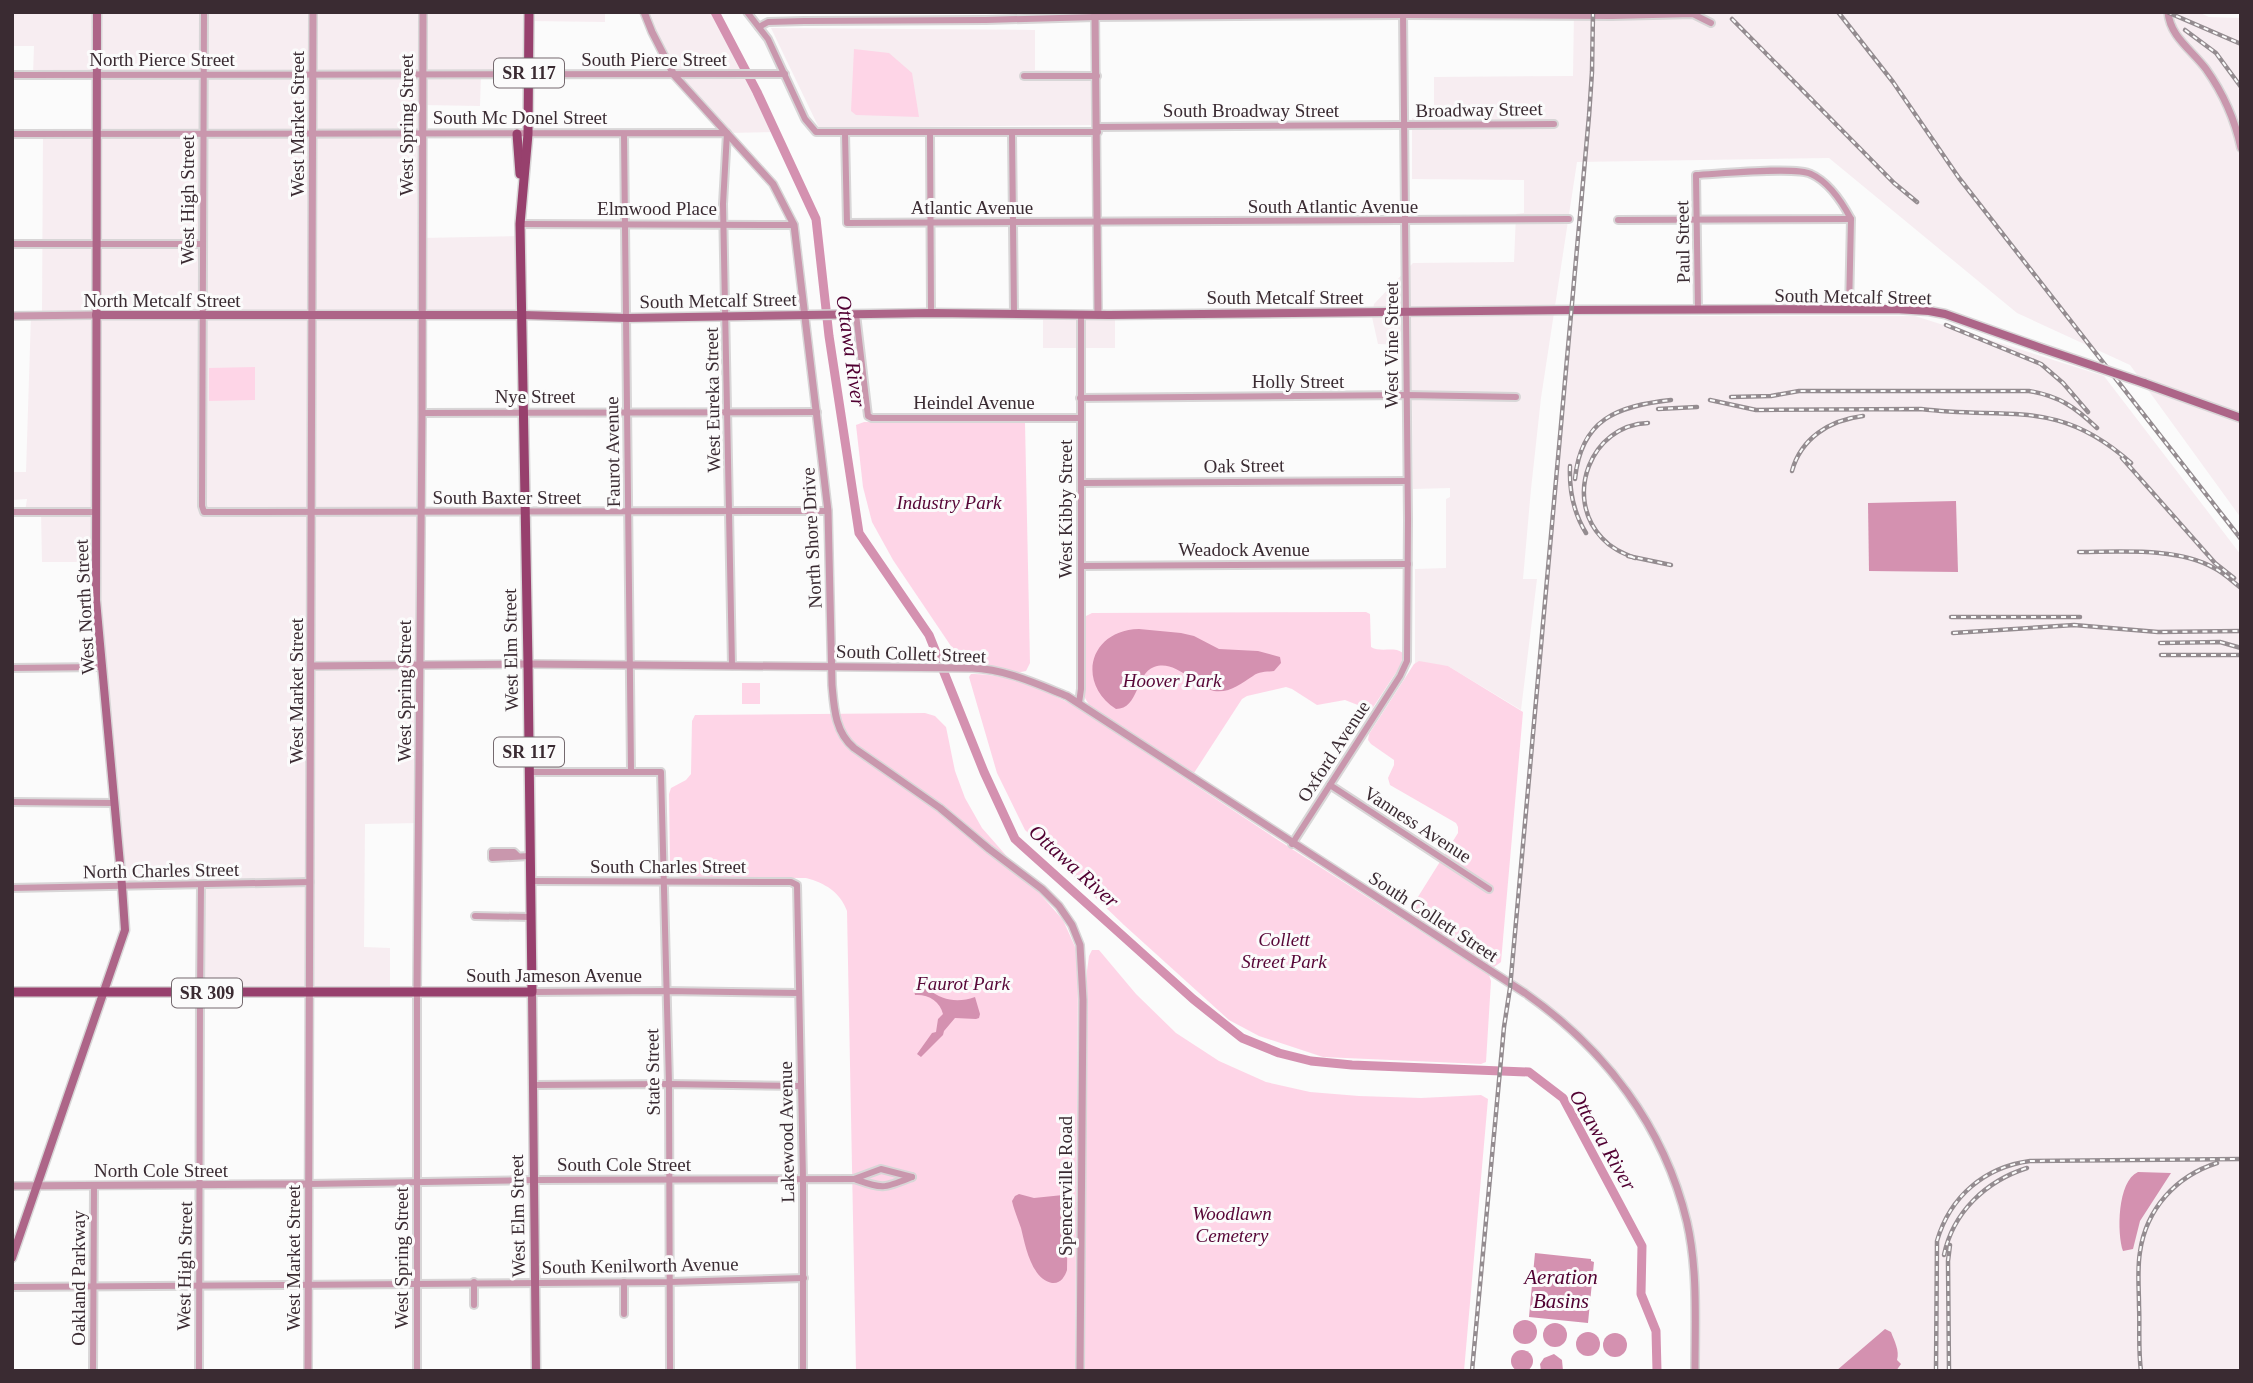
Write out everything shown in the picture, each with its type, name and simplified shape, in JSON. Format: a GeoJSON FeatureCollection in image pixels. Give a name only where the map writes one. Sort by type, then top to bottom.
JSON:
{"type":"FeatureCollection","features":[{"type":"Feature","properties":{"kind":"main road","name":"West North Street"},"geometry":{"type":"LineString","coordinates":[[12,1258],[125,930],[96,600],[97,12]]}},
{"type":"Feature","properties":{"kind":"main road","name":"West Elm Street"},"geometry":{"type":"LineString","coordinates":[[529,12],[528,134],[520,224],[530,772],[536,1371]]}},
{"type":"Feature","properties":{"kind":"main road"},"geometry":{"type":"LineString","coordinates":[[517,134],[522,185]]}},
{"type":"Feature","properties":{"kind":"main road","name":"South Metcalf Street"},"geometry":{"type":"LineString","coordinates":[[312,315],[626,317],[931,313],[1098,315],[1849,309],[1929,311],[1945,314],[2241,418]]}},
{"type":"Feature","properties":{"kind":"main road","name":"North Metcalf Street"},"geometry":{"type":"LineString","coordinates":[[96,315],[312,315]]}},
{"type":"Feature","properties":{"kind":"main road","name":"SR 309"},"geometry":{"type":"LineString","coordinates":[[12,992],[310,994]]}},
{"type":"Feature","properties":{"kind":"main road","name":"South Jameson Avenue"},"geometry":{"type":"LineString","coordinates":[[310,994],[532,992]]}},
{"type":"Feature","properties":{"kind":"street","name":"West High Street"},"geometry":{"type":"LineString","coordinates":[[204,12],[202,506],[205,513]]}},
{"type":"Feature","properties":{"kind":"street","name":"West Market Street"},"geometry":{"type":"LineString","coordinates":[[308,1371],[313,12]]}},
{"type":"Feature","properties":{"kind":"street","name":"West Spring Street"},"geometry":{"type":"LineString","coordinates":[[417,1371],[422,12]]}},
{"type":"Feature","properties":{"kind":"street","name":"North Shore Drive"},"geometry":{"type":"LineString","coordinates":[[644,12],[674,75],[773,184],[794,225],[828,511],[832,666],[835,716],[840,730],[848,744],[940,808],[1042,889],[1059,906],[1072,925],[1080,945],[1083,1000]]}},
{"type":"Feature","properties":{"kind":"street"},"geometry":{"type":"LineString","coordinates":[[747,12],[768,38],[805,119],[813,130],[845,133],[1098,130]]}},
{"type":"Feature","properties":{"kind":"street"},"geometry":{"type":"LineString","coordinates":[[883,12],[883,21]]}},
{"type":"Feature","properties":{"kind":"street"},"geometry":{"type":"LineString","coordinates":[[2168,12],[2172,31],[2206,70],[2222,95],[2241,148]]}},
{"type":"Feature","properties":{"kind":"street"},"geometry":{"type":"LineString","coordinates":[[760,27],[768,22],[986,20],[1095,14],[1693,14],[1711,23]]}},
{"type":"Feature","properties":{"kind":"street"},"geometry":{"type":"LineString","coordinates":[[1095,14],[1098,315]]}},
{"type":"Feature","properties":{"kind":"street","name":"West Vine Street"},"geometry":{"type":"LineString","coordinates":[[1400,676],[1407,661],[1408,564],[1403,14]]}},
{"type":"Feature","properties":{"kind":"street","name":"North Pierce Street"},"geometry":{"type":"LineString","coordinates":[[12,75],[313,74]]}},
{"type":"Feature","properties":{"kind":"street","name":"South Pierce Street"},"geometry":{"type":"LineString","coordinates":[[313,74],[785,74]]}},
{"type":"Feature","properties":{"kind":"street"},"geometry":{"type":"LineString","coordinates":[[1024,76],[1097,76]]}},
{"type":"Feature","properties":{"kind":"street","name":"Broadway Street"},"geometry":{"type":"LineString","coordinates":[[1405,125],[1554,124]]}},
{"type":"Feature","properties":{"kind":"street","name":"South Broadway Street"},"geometry":{"type":"LineString","coordinates":[[1098,130],[1405,125]]}},
{"type":"Feature","properties":{"kind":"street","name":"South Mc Donel Street"},"geometry":{"type":"LineString","coordinates":[[12,134],[727,133]]}},
{"type":"Feature","properties":{"kind":"street","name":"West Eureka Street"},"geometry":{"type":"LineString","coordinates":[[727,133],[724,155],[724,224],[732,666]]}},
{"type":"Feature","properties":{"kind":"street","name":"Atlantic Avenue"},"geometry":{"type":"LineString","coordinates":[[845,133],[846,223],[1098,222]]}},
{"type":"Feature","properties":{"kind":"street"},"geometry":{"type":"LineString","coordinates":[[930,133],[931,313]]}},
{"type":"Feature","properties":{"kind":"street"},"geometry":{"type":"LineString","coordinates":[[1012,133],[1014,314]]}},
{"type":"Feature","properties":{"kind":"street","name":"Faurot Avenue"},"geometry":{"type":"LineString","coordinates":[[624,134],[631,771]]}},
{"type":"Feature","properties":{"kind":"street","name":"Paul Street"},"geometry":{"type":"LineString","coordinates":[[1698,310],[1696,175],[1808,172],[1828,185],[1851,219]]}},
{"type":"Feature","properties":{"kind":"street","name":"South Atlantic Avenue"},"geometry":{"type":"LineString","coordinates":[[1098,222],[1569,219]]}},
{"type":"Feature","properties":{"kind":"street"},"geometry":{"type":"LineString","coordinates":[[1618,220],[1851,219],[1849,309]]}},
{"type":"Feature","properties":{"kind":"street","name":"Elmwood Place"},"geometry":{"type":"LineString","coordinates":[[520,224],[794,225]]}},
{"type":"Feature","properties":{"kind":"street"},"geometry":{"type":"LineString","coordinates":[[12,244],[203,244]]}},
{"type":"Feature","properties":{"kind":"street","name":"Heindel Avenue"},"geometry":{"type":"LineString","coordinates":[[856,314],[868,416],[872,418],[1080,418]]}},
{"type":"Feature","properties":{"kind":"street","name":"North Metcalf Street"},"geometry":{"type":"LineString","coordinates":[[12,316],[96,315]]}},
{"type":"Feature","properties":{"kind":"street","name":"West Kibby Street"},"geometry":{"type":"LineString","coordinates":[[1079,703],[1080,315]]}},
{"type":"Feature","properties":{"kind":"street","name":"Holly Street"},"geometry":{"type":"LineString","coordinates":[[1080,398],[1407,395],[1516,397]]}},
{"type":"Feature","properties":{"kind":"street","name":"Nye Street"},"geometry":{"type":"LineString","coordinates":[[422,413],[817,411]]}},
{"type":"Feature","properties":{"kind":"street","name":"Oak Street"},"geometry":{"type":"LineString","coordinates":[[1081,483],[1407,481]]}},
{"type":"Feature","properties":{"kind":"street","name":"South Baxter Street"},"geometry":{"type":"LineString","coordinates":[[205,513],[828,511]]}},
{"type":"Feature","properties":{"kind":"street"},"geometry":{"type":"LineString","coordinates":[[12,512],[96,512]]}},
{"type":"Feature","properties":{"kind":"street","name":"Weadock Avenue"},"geometry":{"type":"LineString","coordinates":[[1081,566],[1408,564]]}},
{"type":"Feature","properties":{"kind":"street","name":"South Collett Street"},"geometry":{"type":"LineString","coordinates":[[311,666],[528,664],[972,668],[1022,678],[1079,703],[1550,1010],[1589,1045],[1628,1092],[1655,1137],[1667,1162],[1687,1223],[1694,1281],[1695,1371]]}},
{"type":"Feature","properties":{"kind":"street"},"geometry":{"type":"LineString","coordinates":[[12,668],[102,667]]}},
{"type":"Feature","properties":{"kind":"street","name":"Oxford Avenue"},"geometry":{"type":"LineString","coordinates":[[1292,844],[1400,676]]}},
{"type":"Feature","properties":{"kind":"street"},"geometry":{"type":"LineString","coordinates":[[530,772],[631,771]]}},
{"type":"Feature","properties":{"kind":"street","name":"State Street"},"geometry":{"type":"LineString","coordinates":[[631,771],[662,772],[669,1084],[670,1371]]}},
{"type":"Feature","properties":{"kind":"street","name":"Vanness Avenue"},"geometry":{"type":"LineString","coordinates":[[1330,785],[1489,889]]}},
{"type":"Feature","properties":{"kind":"street"},"geometry":{"type":"LineString","coordinates":[[12,802],[114,803]]}},
{"type":"Feature","properties":{"kind":"street"},"geometry":{"type":"LineString","coordinates":[[517,855],[529,856]]}},
{"type":"Feature","properties":{"kind":"street","name":"South Charles Street"},"geometry":{"type":"LineString","coordinates":[[530,881],[793,882],[797,885],[798,893]]}},
{"type":"Feature","properties":{"kind":"street","name":"North Charles Street"},"geometry":{"type":"LineString","coordinates":[[12,888],[310,882]]}},
{"type":"Feature","properties":{"kind":"street","name":"West High Street"},"geometry":{"type":"LineString","coordinates":[[199,1371],[201,885]]}},
{"type":"Feature","properties":{"kind":"street","name":"Lakewood Avenue"},"geometry":{"type":"LineString","coordinates":[[798,893],[803,1371]]}},
{"type":"Feature","properties":{"kind":"street"},"geometry":{"type":"LineString","coordinates":[[475,916],[530,917]]}},
{"type":"Feature","properties":{"kind":"street","name":"South Jameson Avenue"},"geometry":{"type":"LineString","coordinates":[[532,992],[799,993]]}},
{"type":"Feature","properties":{"kind":"street","name":"Spencerville Road"},"geometry":{"type":"LineString","coordinates":[[1080,1371],[1083,1000]]}},
{"type":"Feature","properties":{"kind":"street"},"geometry":{"type":"LineString","coordinates":[[533,1085],[801,1086]]}},
{"type":"Feature","properties":{"kind":"street","name":"South Cole Street"},"geometry":{"type":"LineString","coordinates":[[309,1184],[854,1179],[884,1188],[912,1177],[881,1169],[854,1179]]}},
{"type":"Feature","properties":{"kind":"street","name":"North Cole Street"},"geometry":{"type":"LineString","coordinates":[[12,1186],[309,1184]]}},
{"type":"Feature","properties":{"kind":"street","name":"Oakland Parkway"},"geometry":{"type":"LineString","coordinates":[[93,1371],[94,1186]]}},
{"type":"Feature","properties":{"kind":"street","name":"South Kenilworth Avenue"},"geometry":{"type":"LineString","coordinates":[[12,1287],[670,1282],[804,1278]]}},
{"type":"Feature","properties":{"kind":"street"},"geometry":{"type":"LineString","coordinates":[[474,1282],[474,1305]]}},
{"type":"Feature","properties":{"kind":"street"},"geometry":{"type":"LineString","coordinates":[[624,1282],[624,1314]]}},
{"type":"Feature","properties":{"kind":"shaded area"},"geometry":{"type":"Polygon","coordinates":[[[12,12],[605,12],[605,22],[529,21],[529,74],[481,74],[480,106],[423,105],[422,238],[520,236],[523,315],[422,315],[419,823],[365,824],[364,947],[390,948],[390,993],[200,993],[201,885],[122,886],[95,562],[42,562],[41,512],[25,512],[27,499],[12,500],[12,472],[26,472],[31,315],[42,315],[43,133],[97,133],[97,75],[33,75],[34,46],[12,46],[12,12]]]}},
{"type":"Feature","properties":{"kind":"shaded area"},"geometry":{"type":"Polygon","coordinates":[[[644,12],[715,12],[776,132],[727,133],[674,75],[644,12]]]}},
{"type":"Feature","properties":{"kind":"shaded area"},"geometry":{"type":"Polygon","coordinates":[[[1574,12],[2198,12],[2209,17],[2241,18],[2241,518],[2130,365],[2017,313],[1829,158],[1577,162],[1541,398],[1531,489],[1523,579],[1537,579],[1521,710],[1448,666],[1415,663],[1415,569],[1446,568],[1446,499],[1450,497],[1450,488],[1413,489],[1412,399],[1402,399],[1402,345],[1378,344],[1372,317],[1374,304],[1413,263],[1514,262],[1516,214],[1524,213],[1524,180],[1412,179],[1412,118],[1434,117],[1434,77],[1573,76],[1574,12]]]}},
{"type":"Feature","properties":{"kind":"shaded area"},"geometry":{"type":"Polygon","coordinates":[[[771,28],[1035,30],[1035,70],[1092,71],[1092,125],[819,128],[771,28]]]}},
{"type":"Feature","properties":{"kind":"shaded area"},"geometry":{"type":"Polygon","coordinates":[[[1573,316],[1915,316],[2104,376],[2241,555],[2241,1371],[1700,1371],[1696,1257],[1687,1210],[1663,1141],[1629,1086],[1585,1036],[1537,997],[1512,982],[1573,316]]]}},
{"type":"Feature","properties":{"kind":"shaded area"},"geometry":{"type":"Polygon","coordinates":[[[1043,318],[1115,318],[1115,348],[1043,348],[1043,318]]]}},
{"type":"Feature","properties":{"kind":"green space"},"geometry":{"type":"Polygon","coordinates":[[[854,49],[889,53],[912,73],[919,117],[856,115],[851,111],[854,49]]]}},
{"type":"Feature","properties":{"kind":"green space"},"geometry":{"type":"Polygon","coordinates":[[[255,367],[255,400],[209,401],[209,368],[255,367]]]}},
{"type":"Feature","properties":{"kind":"green space","name":"Industry Park"},"geometry":{"type":"Polygon","coordinates":[[[864,422],[1025,423],[1030,663],[1026,671],[1016,673],[961,661],[893,560],[872,522],[863,487],[856,425],[864,422]]]}},
{"type":"Feature","properties":{"kind":"green space","name":"Hoover Park"},"geometry":{"type":"Polygon","coordinates":[[[1092,613],[1370,614],[1371,647],[1403,653],[1401,665],[1372,709],[1345,700],[1317,705],[1286,687],[1247,696],[1242,699],[1194,773],[1089,705],[1085,698],[1085,625],[1086,616],[1092,613]]]}},
{"type":"Feature","properties":{"kind":"green space"},"geometry":{"type":"Polygon","coordinates":[[[1419,661],[1448,666],[1523,712],[1501,962],[1494,967],[1411,915],[1411,908],[1458,833],[1458,827],[1456,823],[1390,785],[1388,778],[1394,760],[1368,740],[1369,734],[1414,664],[1419,661]]]}},
{"type":"Feature","properties":{"kind":"green space","name":"Collett Street Park"},"geometry":{"type":"Polygon","coordinates":[[[971,674],[1012,679],[1075,706],[1489,975],[1491,981],[1486,1062],[1481,1064],[1323,1057],[1259,1036],[1229,1020],[1025,830],[997,773],[969,677],[971,674]]]}},
{"type":"Feature","properties":{"kind":"green space"},"geometry":{"type":"Polygon","coordinates":[[[742,683],[760,683],[760,704],[742,704],[742,683]]]}},
{"type":"Feature","properties":{"kind":"green space","name":"Faurot Park"},"geometry":{"type":"Polygon","coordinates":[[[925,713],[935,716],[946,727],[955,771],[965,798],[982,828],[1063,920],[1077,951],[1075,1371],[856,1371],[847,911],[831,889],[806,878],[681,877],[675,875],[670,865],[669,794],[671,788],[691,774],[692,721],[695,715],[925,713]]]}},
{"type":"Feature","properties":{"kind":"green space","name":"Woodlawn Cemetery"},"geometry":{"type":"Polygon","coordinates":[[[1092,950],[1099,950],[1136,994],[1176,1033],[1219,1061],[1266,1082],[1310,1092],[1359,1096],[1421,1098],[1481,1095],[1488,1099],[1464,1371],[1083,1371],[1087,971],[1092,950]]]}},
{"type":"Feature","properties":{"kind":"water"},"geometry":{"type":"Polygon","coordinates":[[[1956,501],[1958,572],[1869,571],[1868,503],[1956,501]]]}},
{"type":"Feature","properties":{"kind":"water"},"geometry":{"type":"Polygon","coordinates":[[[1139,629],[1194,636],[1219,649],[1258,651],[1280,657],[1281,663],[1274,671],[1258,673],[1225,691],[1207,688],[1170,667],[1154,667],[1144,676],[1129,703],[1116,709],[1103,698],[1096,686],[1094,660],[1099,648],[1109,638],[1139,629]]]}},
{"type":"Feature","properties":{"kind":"water"},"geometry":{"type":"Polygon","coordinates":[[[928,989],[951,1000],[975,997],[980,1014],[976,1019],[955,1018],[943,1035],[921,1057],[917,1054],[932,1033],[936,1032],[938,1019],[943,1014],[933,999],[915,995],[914,990],[928,989]]]}},
{"type":"Feature","properties":{"kind":"water"},"geometry":{"type":"Polygon","coordinates":[[[2138,1172],[2171,1173],[2140,1221],[2133,1249],[2123,1251],[2120,1233],[2122,1196],[2131,1177],[2138,1172]]]}},
{"type":"Feature","properties":{"kind":"water"},"geometry":{"type":"Polygon","coordinates":[[[1019,1194],[1034,1198],[1068,1196],[1067,1270],[1058,1282],[1045,1280],[1030,1260],[1012,1201],[1019,1194]]]}},
{"type":"Feature","properties":{"kind":"water","name":"Aeration Basins"},"geometry":{"type":"Polygon","coordinates":[[[1535,1253],[1591,1259],[1594,1262],[1588,1323],[1529,1317],[1535,1253]]]}},
{"type":"Feature","properties":{"kind":"water"},"geometry":{"type":"Polygon","coordinates":[[[1525,1320],[1533,1324],[1537,1332],[1533,1340],[1525,1344],[1517,1340],[1513,1332],[1517,1324],[1525,1320]]]}},
{"type":"Feature","properties":{"kind":"water"},"geometry":{"type":"Polygon","coordinates":[[[1555,1323],[1563,1327],[1567,1335],[1563,1343],[1555,1347],[1547,1343],[1543,1335],[1547,1327],[1555,1323]]]}},
{"type":"Feature","properties":{"kind":"water"},"geometry":{"type":"Polygon","coordinates":[[[1885,1329],[1891,1332],[1898,1353],[1897,1360],[1901,1364],[1896,1371],[1836,1371],[1885,1329]]]}},
{"type":"Feature","properties":{"kind":"water"},"geometry":{"type":"Polygon","coordinates":[[[1588,1332],[1596,1336],[1600,1344],[1596,1352],[1588,1356],[1580,1352],[1576,1344],[1580,1336],[1588,1332]]]}},
{"type":"Feature","properties":{"kind":"water"},"geometry":{"type":"Polygon","coordinates":[[[1615,1333],[1623,1337],[1627,1345],[1623,1353],[1615,1357],[1607,1353],[1603,1345],[1607,1337],[1615,1333]]]}},
{"type":"Feature","properties":{"kind":"water"},"geometry":{"type":"Polygon","coordinates":[[[1522,1350],[1530,1353],[1533,1361],[1530,1369],[1522,1372],[1514,1369],[1511,1361],[1514,1353],[1522,1350]]]}},
{"type":"Feature","properties":{"kind":"water"},"geometry":{"type":"Polygon","coordinates":[[[1554,1354],[1562,1360],[1563,1371],[1541,1371],[1540,1364],[1544,1358],[1554,1354]]]}},
{"type":"Feature","properties":{"kind":"waterway","name":"Ottawa River"},"geometry":{"type":"LineString","coordinates":[[715,12],[757,92],[816,219],[829,336],[859,533],[929,635],[984,772],[1015,839],[1193,999],[1242,1038],[1279,1053],[1311,1061],[1529,1072],[1563,1098],[1642,1246],[1641,1294],[1656,1331],[1657,1371]]}},
{"type":"Feature","properties":{"kind":"railway"},"geometry":{"type":"LineString","coordinates":[[1472,1371],[1504,1027],[1510,988],[1589,116],[1593,12]]}},
{"type":"Feature","properties":{"kind":"railway"},"geometry":{"type":"LineString","coordinates":[[1838,12],[1893,82],[1959,178],[2241,539]]}},
{"type":"Feature","properties":{"kind":"railway"},"geometry":{"type":"LineString","coordinates":[[2167,12],[2241,44]]}},
{"type":"Feature","properties":{"kind":"railway"},"geometry":{"type":"LineString","coordinates":[[1732,19],[1894,183],[1917,202]]}},
{"type":"Feature","properties":{"kind":"railway"},"geometry":{"type":"LineString","coordinates":[[2185,30],[2216,53],[2241,87]]}},
{"type":"Feature","properties":{"kind":"railway"},"geometry":{"type":"LineString","coordinates":[[1946,325],[2041,364],[2063,383],[2088,412]]}},
{"type":"Feature","properties":{"kind":"railway"},"geometry":{"type":"LineString","coordinates":[[1731,397],[1771,396],[1799,391],[2029,391],[2066,404],[2097,428]]}},
{"type":"Feature","properties":{"kind":"railway"},"geometry":{"type":"LineString","coordinates":[[1575,479],[1585,442],[1605,419],[1634,406],[1671,400]]}},
{"type":"Feature","properties":{"kind":"railway"},"geometry":{"type":"LineString","coordinates":[[1710,400],[1756,410],[1921,409],[2031,415],[2079,428],[2104,442],[2131,463]]}},
{"type":"Feature","properties":{"kind":"railway"},"geometry":{"type":"LineString","coordinates":[[1658,409],[1697,407]]}},
{"type":"Feature","properties":{"kind":"railway"},"geometry":{"type":"LineString","coordinates":[[1792,471],[1802,449],[1828,426],[1863,416]]}},
{"type":"Feature","properties":{"kind":"railway"},"geometry":{"type":"LineString","coordinates":[[1635,558],[1609,545],[1590,521],[1584,484],[1598,449],[1611,436],[1628,427],[1648,423]]}},
{"type":"Feature","properties":{"kind":"railway"},"geometry":{"type":"LineString","coordinates":[[2122,458],[2215,563],[2234,578]]}},
{"type":"Feature","properties":{"kind":"railway"},"geometry":{"type":"LineString","coordinates":[[1570,466],[1573,501],[1586,533]]}},
{"type":"Feature","properties":{"kind":"railway"},"geometry":{"type":"LineString","coordinates":[[2079,552],[2148,552],[2183,557],[2214,568],[2241,588]]}},
{"type":"Feature","properties":{"kind":"railway"},"geometry":{"type":"LineString","coordinates":[[1628,556],[1671,565]]}},
{"type":"Feature","properties":{"kind":"railway"},"geometry":{"type":"LineString","coordinates":[[1951,617],[2080,617]]}},
{"type":"Feature","properties":{"kind":"railway"},"geometry":{"type":"LineString","coordinates":[[1953,633],[2074,625],[2158,632],[2241,631]]}},
{"type":"Feature","properties":{"kind":"railway"},"geometry":{"type":"LineString","coordinates":[[2160,643],[2220,642],[2241,648]]}},
{"type":"Feature","properties":{"kind":"railway"},"geometry":{"type":"LineString","coordinates":[[2161,655],[2241,655]]}},
{"type":"Feature","properties":{"kind":"railway"},"geometry":{"type":"LineString","coordinates":[[1936,1371],[1937,1241],[1951,1210],[1971,1186],[1998,1170],[2030,1161],[2241,1159]]}},
{"type":"Feature","properties":{"kind":"railway"},"geometry":{"type":"LineString","coordinates":[[2141,1371],[2138,1272],[2143,1236],[2156,1208],[2165,1196],[2189,1176],[2217,1163]]}},
{"type":"Feature","properties":{"kind":"railway"},"geometry":{"type":"LineString","coordinates":[[1944,1255],[1955,1225],[1974,1200],[1998,1181],[2027,1168]]}},
{"type":"Feature","properties":{"kind":"railway"},"geometry":{"type":"LineString","coordinates":[[1949,1371],[1950,1245]]}}]}
